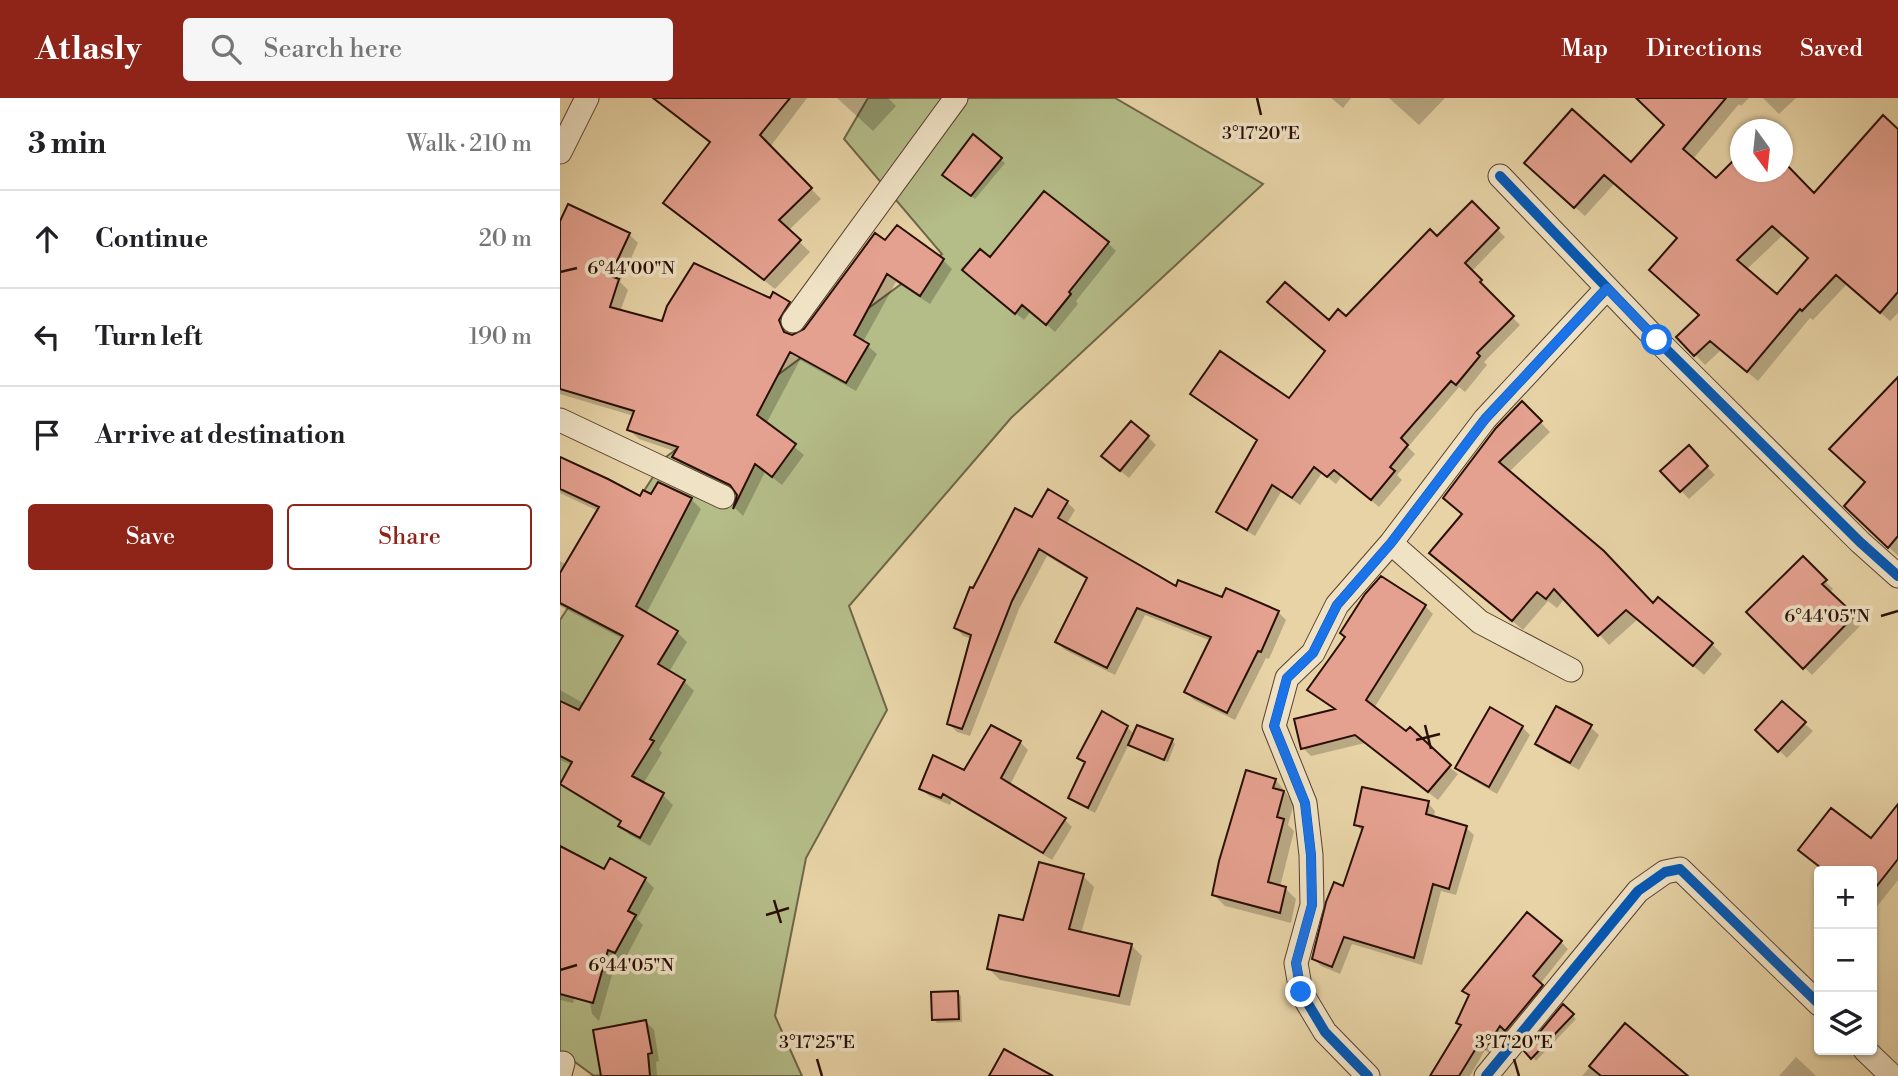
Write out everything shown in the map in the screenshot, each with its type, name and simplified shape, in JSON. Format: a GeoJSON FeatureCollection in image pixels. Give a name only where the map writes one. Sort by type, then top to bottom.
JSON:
{"type":"FeatureCollection","features":[{"type":"Feature","properties":{"kind":"street"},"geometry":{"type":"LineString","coordinates":[[560,152],[587,98]]}},
{"type":"Feature","properties":{"kind":"street"},"geometry":{"type":"LineString","coordinates":[[793,321],[956,98]]}},
{"type":"Feature","properties":{"kind":"street"},"geometry":{"type":"LineString","coordinates":[[1500,176],[1607,288],[1860,542],[1898,576]]}},
{"type":"Feature","properties":{"kind":"street"},"geometry":{"type":"LineString","coordinates":[[1368,1076],[1325,1032],[1301,992],[1296,963],[1312,905],[1311,855],[1305,803],[1274,726],[1287,678],[1313,653],[1337,605],[1391,543],[1485,419],[1607,288]]}},
{"type":"Feature","properties":{"kind":"street"},"geometry":{"type":"LineString","coordinates":[[560,420],[723,497]]}},
{"type":"Feature","properties":{"kind":"street"},"geometry":{"type":"LineString","coordinates":[[1391,543],[1480,622],[1572,670]]}},
{"type":"Feature","properties":{"kind":"street"},"geometry":{"type":"LineString","coordinates":[[1486,1076],[1638,891],[1665,872],[1680,869],[1814,999]]}},
{"type":"Feature","properties":{"kind":"street"},"geometry":{"type":"LineString","coordinates":[[1871,1055],[1892,1076]]}},
{"type":"Feature","properties":{"kind":"green space"},"geometry":{"type":"Polygon","coordinates":[[[868,98],[1115,98],[1263,184],[1011,418],[849,606],[887,710],[806,858],[775,1016],[802,1076],[594,1076],[560,1051],[560,620],[666,457],[942,254],[844,139],[868,98]]]}},
{"type":"Feature","properties":{"kind":"building"},"geometry":{"type":"Polygon","coordinates":[[[653,98],[790,98],[760,135],[812,188],[779,220],[801,240],[764,280],[663,203],[710,142],[653,98]]]}},
{"type":"Feature","properties":{"kind":"building"},"geometry":{"type":"Polygon","coordinates":[[[1636,98],[1726,98],[1683,149],[1716,178],[1730,164],[1730,182],[1793,182],[1793,171],[1814,193],[1883,115],[1898,129],[1898,292],[1880,313],[1836,275],[1802,311],[1800,309],[1747,372],[1710,341],[1694,356],[1676,337],[1699,315],[1649,270],[1677,238],[1604,175],[1574,208],[1524,163],[1572,109],[1631,162],[1664,125],[1636,98]],[[1772,226],[1737,260],[1777,294],[1808,258],[1772,226]]]}},
{"type":"Feature","properties":{"kind":"building"},"geometry":{"type":"Polygon","coordinates":[[[973,134],[1002,158],[971,196],[942,175],[973,134]]]}},
{"type":"Feature","properties":{"kind":"building"},"geometry":{"type":"Polygon","coordinates":[[[1044,191],[1109,242],[1046,325],[1022,305],[1015,314],[962,270],[980,249],[990,257],[1044,191]]]}},
{"type":"Feature","properties":{"kind":"building"},"geometry":{"type":"Polygon","coordinates":[[[1472,201],[1499,228],[1465,263],[1514,316],[1477,353],[1480,356],[1456,385],[1451,381],[1401,438],[1408,445],[1390,467],[1395,471],[1371,500],[1334,470],[1327,477],[1314,467],[1292,498],[1272,485],[1247,530],[1216,512],[1257,440],[1190,394],[1220,351],[1289,398],[1325,351],[1267,302],[1285,282],[1329,320],[1338,309],[1346,316],[1430,229],[1437,236],[1472,201]]]}},
{"type":"Feature","properties":{"kind":"building"},"geometry":{"type":"Polygon","coordinates":[[[568,204],[630,233],[610,276],[619,279],[610,307],[662,321],[667,306],[694,263],[770,298],[773,292],[790,302],[779,320],[784,332],[792,335],[804,329],[875,233],[885,240],[897,225],[944,259],[920,296],[887,274],[854,335],[869,344],[846,383],[790,352],[757,415],[796,444],[772,477],[755,464],[733,509],[737,495],[730,485],[672,457],[678,447],[627,430],[634,411],[560,389],[560,221],[568,204]]]}},
{"type":"Feature","properties":{"kind":"building"},"geometry":{"type":"Polygon","coordinates":[[[1898,377],[1898,536],[1888,548],[1844,506],[1865,482],[1829,449],[1898,377]]]}},
{"type":"Feature","properties":{"kind":"building"},"geometry":{"type":"Polygon","coordinates":[[[1522,401],[1542,421],[1499,462],[1604,551],[1653,603],[1658,597],[1713,643],[1693,666],[1626,610],[1598,636],[1554,589],[1546,599],[1537,592],[1512,621],[1429,553],[1462,514],[1443,498],[1496,428],[1522,401]]]}},
{"type":"Feature","properties":{"kind":"building"},"geometry":{"type":"Polygon","coordinates":[[[1131,421],[1149,436],[1120,471],[1101,456],[1131,421]]]}},
{"type":"Feature","properties":{"kind":"building"},"geometry":{"type":"Polygon","coordinates":[[[1689,445],[1708,466],[1680,492],[1660,471],[1689,445]]]}},
{"type":"Feature","properties":{"kind":"building"},"geometry":{"type":"Polygon","coordinates":[[[560,457],[640,496],[643,490],[651,494],[658,482],[692,498],[636,606],[678,631],[658,664],[685,680],[650,739],[654,741],[632,776],[664,793],[640,838],[618,826],[621,821],[560,784],[572,762],[560,756],[560,701],[579,710],[623,636],[560,603],[560,573],[599,507],[560,489],[560,457]]]}},
{"type":"Feature","properties":{"kind":"building"},"geometry":{"type":"Polygon","coordinates":[[[1048,489],[1068,501],[1058,518],[1176,586],[1178,580],[1222,597],[1226,588],[1279,611],[1261,652],[1258,651],[1227,713],[1184,692],[1211,637],[1137,608],[1107,668],[1055,642],[1087,578],[1039,549],[1012,601],[962,729],[947,724],[971,635],[954,628],[970,587],[973,588],[1015,508],[1032,517],[1048,489]]]}},
{"type":"Feature","properties":{"kind":"building"},"geometry":{"type":"Polygon","coordinates":[[[1803,556],[1827,580],[1822,584],[1855,615],[1803,669],[1746,612],[1803,556]]]}},
{"type":"Feature","properties":{"kind":"building"},"geometry":{"type":"Polygon","coordinates":[[[1381,576],[1426,605],[1366,700],[1406,731],[1410,727],[1451,765],[1428,792],[1355,735],[1301,749],[1294,719],[1335,709],[1307,690],[1345,637],[1340,633],[1365,594],[1381,576]]]}},
{"type":"Feature","properties":{"kind":"building"},"geometry":{"type":"Polygon","coordinates":[[[1782,701],[1806,722],[1778,752],[1755,730],[1782,701]]]}},
{"type":"Feature","properties":{"kind":"building"},"geometry":{"type":"Polygon","coordinates":[[[1556,706],[1592,725],[1570,763],[1535,744],[1556,706]]]}},
{"type":"Feature","properties":{"kind":"building"},"geometry":{"type":"Polygon","coordinates":[[[1490,707],[1523,726],[1489,787],[1455,768],[1490,707]]]}},
{"type":"Feature","properties":{"kind":"building"},"geometry":{"type":"Polygon","coordinates":[[[1102,711],[1128,726],[1088,808],[1068,798],[1085,762],[1077,758],[1102,711]]]}},
{"type":"Feature","properties":{"kind":"building"},"geometry":{"type":"Polygon","coordinates":[[[991,725],[1021,741],[1001,778],[1066,818],[1043,853],[943,794],[941,798],[919,789],[933,755],[964,770],[991,725]]]}},
{"type":"Feature","properties":{"kind":"building"},"geometry":{"type":"Polygon","coordinates":[[[1137,725],[1173,739],[1164,760],[1128,745],[1137,725]]]}},
{"type":"Feature","properties":{"kind":"building"},"geometry":{"type":"Polygon","coordinates":[[[1246,770],[1276,779],[1273,788],[1284,791],[1277,817],[1284,819],[1268,882],[1286,887],[1280,913],[1212,895],[1219,861],[1246,770]]]}},
{"type":"Feature","properties":{"kind":"building"},"geometry":{"type":"Polygon","coordinates":[[[1362,787],[1429,801],[1426,814],[1467,826],[1449,889],[1433,884],[1414,958],[1344,937],[1332,967],[1312,959],[1326,902],[1334,882],[1343,886],[1363,827],[1354,825],[1362,787]]]}},
{"type":"Feature","properties":{"kind":"building"},"geometry":{"type":"Polygon","coordinates":[[[1898,804],[1898,859],[1877,886],[1877,866],[1819,866],[1798,850],[1831,808],[1871,838],[1898,804]]]}},
{"type":"Feature","properties":{"kind":"building"},"geometry":{"type":"Polygon","coordinates":[[[560,846],[604,869],[610,858],[646,878],[628,911],[636,915],[615,953],[608,950],[593,1003],[560,994],[560,846]]]}},
{"type":"Feature","properties":{"kind":"building"},"geometry":{"type":"Polygon","coordinates":[[[1039,862],[1084,874],[1069,929],[1132,944],[1119,996],[987,969],[999,915],[1023,920],[1039,862]]]}},
{"type":"Feature","properties":{"kind":"building"},"geometry":{"type":"Polygon","coordinates":[[[1527,912],[1562,941],[1533,976],[1543,985],[1505,1031],[1500,1026],[1485,1049],[1478,1045],[1459,1076],[1430,1076],[1461,1025],[1456,1023],[1469,995],[1462,991],[1527,912]]]}},
{"type":"Feature","properties":{"kind":"building"},"geometry":{"type":"Polygon","coordinates":[[[958,991],[959,1019],[932,1020],[931,992],[958,991]]]}},
{"type":"Feature","properties":{"kind":"building"},"geometry":{"type":"Polygon","coordinates":[[[1563,1004],[1574,1014],[1531,1059],[1524,1051],[1563,1004]]]}},
{"type":"Feature","properties":{"kind":"building"},"geometry":{"type":"Polygon","coordinates":[[[646,1020],[652,1053],[648,1054],[650,1076],[601,1076],[593,1030],[646,1020]]]}},
{"type":"Feature","properties":{"kind":"building"},"geometry":{"type":"Polygon","coordinates":[[[1625,1023],[1688,1076],[1601,1076],[1589,1066],[1625,1023]]]}},
{"type":"Feature","properties":{"kind":"building"},"geometry":{"type":"Polygon","coordinates":[[[1004,1049],[1053,1076],[989,1076],[1004,1049]]]}},
{"type":"Feature","properties":{"kind":"cycle path"},"geometry":{"type":"LineString","coordinates":[[1500,176],[1657,340],[1860,542],[1898,576]]}},
{"type":"Feature","properties":{"kind":"cycle path"},"geometry":{"type":"LineString","coordinates":[[1368,1076],[1325,1032],[1301,992],[1296,963],[1312,905],[1311,855],[1305,803],[1274,726],[1287,678],[1313,653],[1337,605],[1391,543],[1485,419],[1607,288]]}},
{"type":"Feature","properties":{"kind":"cycle path"},"geometry":{"type":"LineString","coordinates":[[1486,1076],[1638,891],[1665,872],[1680,869],[1814,999]]}},
{"type":"Feature","properties":{"kind":"route"},"geometry":{"type":"LineString","coordinates":[[1301,992],[1296,963],[1312,905],[1311,855],[1305,803],[1274,726],[1287,678],[1313,653],[1337,605],[1391,543],[1485,419],[1607,288],[1657,340]]}}]}
